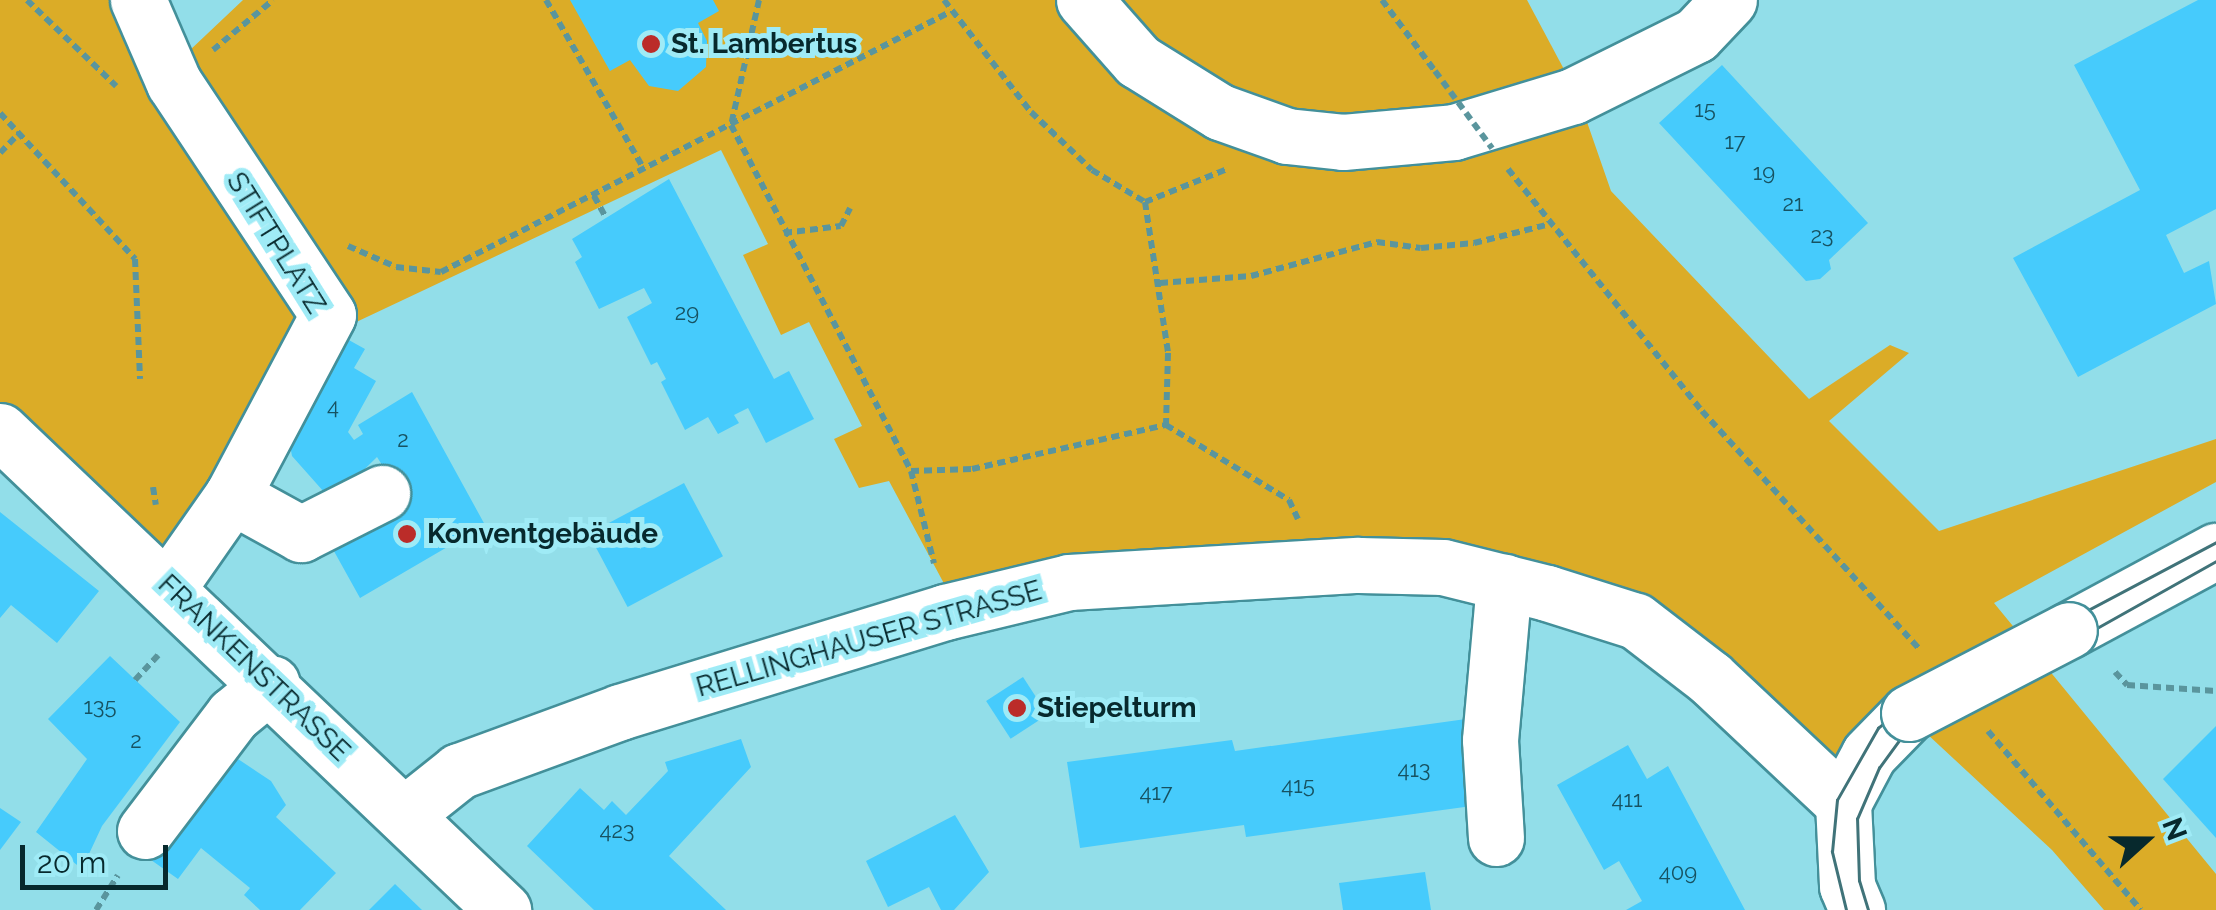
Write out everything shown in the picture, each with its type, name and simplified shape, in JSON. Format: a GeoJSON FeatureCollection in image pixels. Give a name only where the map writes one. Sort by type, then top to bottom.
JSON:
{"type":"FeatureCollection","features":[{"type":"Feature","properties":{"kind":"main road","name":"STIFTPLATZ"},"geometry":{"type":"LineString","coordinates":[[138,0],[174,82],[328,315],[232,496],[169,586]]}},
{"type":"Feature","properties":{"kind":"main road"},"geometry":{"type":"LineString","coordinates":[[1084,0],[1138,61],[1220,112],[1287,136],[1344,142],[1454,132],[1572,96],[1696,34],[1729,0]]}},
{"type":"Feature","properties":{"kind":"main road","name":"FRANKENSTRASSE"},"geometry":{"type":"LineString","coordinates":[[0,431],[272,683],[503,910]]}},
{"type":"Feature","properties":{"kind":"main road"},"geometry":{"type":"LineString","coordinates":[[232,496],[300,534],[382,493]]}},
{"type":"Feature","properties":{"kind":"main road"},"geometry":{"type":"LineString","coordinates":[[1857,910],[1847,886],[1843,803],[1869,754],[1909,713],[2216,551]]}},
{"type":"Feature","properties":{"kind":"main road","name":"RELLINGHAUSER STRASSE"},"geometry":{"type":"LineString","coordinates":[[405,814],[459,771],[620,712],[945,612],[1069,582],[1323,569],[1442,568],[1636,620],[1710,678],[1843,803]]}},
{"type":"Feature","properties":{"kind":"main road"},"geometry":{"type":"LineString","coordinates":[[1496,838],[1490,740],[1504,582]]}},
{"type":"Feature","properties":{"kind":"main road"},"geometry":{"type":"LineString","coordinates":[[145,832],[223,727],[272,683]]}},
{"type":"Feature","properties":{"kind":"path"},"geometry":{"type":"LineString","coordinates":[[174,82],[273,0]]}},
{"type":"Feature","properties":{"kind":"path"},"geometry":{"type":"LineString","coordinates":[[546,0],[643,167]]}},
{"type":"Feature","properties":{"kind":"path"},"geometry":{"type":"LineString","coordinates":[[758,0],[730,125],[911,472],[932,554]]}},
{"type":"Feature","properties":{"kind":"path"},"geometry":{"type":"LineString","coordinates":[[944,0],[1031,112],[1092,170],[1145,202],[1168,353],[1166,425]]}},
{"type":"Feature","properties":{"kind":"path"},"geometry":{"type":"LineString","coordinates":[[1382,0],[1550,224],[1702,411],[1930,662]]}},
{"type":"Feature","properties":{"kind":"path"},"geometry":{"type":"LineString","coordinates":[[340,239],[396,267],[441,272],[950,12]]}},
{"type":"Feature","properties":{"kind":"path"},"geometry":{"type":"LineString","coordinates":[[0,113],[136,260],[140,378]]}},
{"type":"Feature","properties":{"kind":"path"},"geometry":{"type":"LineString","coordinates":[[0,154],[18,134]]}},
{"type":"Feature","properties":{"kind":"path"},"geometry":{"type":"LineString","coordinates":[[1145,202],[1228,169]]}},
{"type":"Feature","properties":{"kind":"path"},"geometry":{"type":"LineString","coordinates":[[594,196],[606,218]]}},
{"type":"Feature","properties":{"kind":"path"},"geometry":{"type":"LineString","coordinates":[[784,233],[841,226],[850,208]]}},
{"type":"Feature","properties":{"kind":"path"},"geometry":{"type":"LineString","coordinates":[[1160,283],[1251,276],[1377,242],[1421,248],[1474,243],[1550,224]]}},
{"type":"Feature","properties":{"kind":"path"},"geometry":{"type":"LineString","coordinates":[[911,472],[972,469],[1166,425],[1289,500],[1323,569]]}},
{"type":"Feature","properties":{"kind":"path"},"geometry":{"type":"LineString","coordinates":[[135,680],[145,670]]}},
{"type":"Feature","properties":{"kind":"path"},"geometry":{"type":"LineString","coordinates":[[2115,672],[2127,686],[2216,690]]}},
{"type":"Feature","properties":{"kind":"path"},"geometry":{"type":"LineString","coordinates":[[1979,720],[2142,910]]}},
{"type":"Feature","properties":{"kind":"shaded area"},"geometry":{"type":"Polygon","coordinates":[[[0,0],[137,0],[170,69],[243,0],[1081,0],[1270,137],[1579,99],[1611,191],[1809,399],[1890,345],[1909,353],[1829,421],[1939,531],[2216,439],[2216,482],[1994,603],[2216,874],[2216,910],[2104,910],[2052,850],[1912,720],[1861,779],[1551,580],[948,591],[889,481],[859,488],[834,439],[862,426],[809,322],[781,335],[743,255],[768,244],[721,150],[316,341],[168,583],[0,425],[0,0]]]}},
{"type":"Feature","properties":{"kind":"shaded area"},"geometry":{"type":"Polygon","coordinates":[[[1087,0],[1527,0],[1575,90],[1275,131],[1087,0]]]}},
{"type":"Feature","properties":{"kind":"building","name":"St. Lambertus"},"geometry":{"type":"Polygon","coordinates":[[[570,0],[713,0],[719,11],[698,23],[707,41],[706,67],[678,91],[649,86],[630,60],[610,71],[570,0]]]}},
{"type":"Feature","properties":{"kind":"building"},"geometry":{"type":"Polygon","coordinates":[[[2198,0],[2216,0],[2216,209],[2166,235],[2184,273],[2209,261],[2216,304],[2078,377],[2013,258],[2140,190],[2074,65],[2198,0]]]}},
{"type":"Feature","properties":{"kind":"building"},"geometry":{"type":"Polygon","coordinates":[[[1722,65],[1868,223],[1829,260],[1831,269],[1820,279],[1806,281],[1659,123],[1722,65]]]}},
{"type":"Feature","properties":{"kind":"building"},"geometry":{"type":"Polygon","coordinates":[[[669,179],[774,379],[789,371],[814,419],[766,443],[748,408],[734,415],[739,423],[718,434],[708,417],[685,430],[661,382],[666,379],[657,362],[651,365],[627,317],[652,303],[644,288],[599,309],[575,262],[582,257],[572,239],[669,179]]]}},
{"type":"Feature","properties":{"kind":"building"},"geometry":{"type":"Polygon","coordinates":[[[338,334],[365,349],[354,368],[376,381],[348,432],[354,440],[363,434],[358,425],[412,392],[485,525],[360,598],[330,544],[404,500],[377,457],[332,501],[292,456],[289,440],[338,334]]]}},
{"type":"Feature","properties":{"kind":"building"},"geometry":{"type":"Polygon","coordinates":[[[684,483],[723,556],[628,607],[589,534],[684,483]]]}},
{"type":"Feature","properties":{"kind":"building"},"geometry":{"type":"Polygon","coordinates":[[[0,512],[99,591],[57,643],[11,605],[0,618],[0,512]]]}},
{"type":"Feature","properties":{"kind":"building"},"geometry":{"type":"Polygon","coordinates":[[[110,656],[180,722],[102,826],[82,869],[36,832],[87,759],[48,719],[110,656]]]}},
{"type":"Feature","properties":{"kind":"building","name":"Stiepelturm"},"geometry":{"type":"Polygon","coordinates":[[[1023,677],[1048,715],[1011,739],[986,701],[1023,677]]]}},
{"type":"Feature","properties":{"kind":"building"},"geometry":{"type":"Polygon","coordinates":[[[1466,719],[1479,805],[1246,837],[1244,825],[1080,848],[1067,762],[1232,740],[1235,751],[1466,719]]]}},
{"type":"Feature","properties":{"kind":"building"},"geometry":{"type":"Polygon","coordinates":[[[2216,726],[2216,838],[2163,779],[2216,726]]]}},
{"type":"Feature","properties":{"kind":"building"},"geometry":{"type":"Polygon","coordinates":[[[741,739],[751,767],[669,856],[726,910],[594,910],[527,846],[580,788],[604,810],[612,801],[626,815],[668,771],[665,762],[741,739]]]}},
{"type":"Feature","properties":{"kind":"building"},"geometry":{"type":"Polygon","coordinates":[[[1628,745],[1647,779],[1668,766],[1745,910],[1626,910],[1642,901],[1619,861],[1604,870],[1557,785],[1628,745]]]}},
{"type":"Feature","properties":{"kind":"building"},"geometry":{"type":"Polygon","coordinates":[[[229,753],[271,781],[286,805],[276,817],[336,873],[300,910],[260,910],[244,895],[250,888],[201,848],[178,879],[144,855],[229,753]]]}},
{"type":"Feature","properties":{"kind":"building"},"geometry":{"type":"Polygon","coordinates":[[[0,808],[21,822],[0,850],[0,808]]]}},
{"type":"Feature","properties":{"kind":"building"},"geometry":{"type":"Polygon","coordinates":[[[955,815],[989,872],[954,910],[941,910],[929,887],[888,907],[866,861],[955,815]]]}},
{"type":"Feature","properties":{"kind":"building"},"geometry":{"type":"Polygon","coordinates":[[[1425,872],[1431,910],[1343,910],[1339,883],[1425,872]]]}},
{"type":"Feature","properties":{"kind":"building"},"geometry":{"type":"Polygon","coordinates":[[[395,884],[422,910],[369,910],[395,884]]]}},
{"type":"Feature","properties":{"kind":"tram line"},"geometry":{"type":"LineString","coordinates":[[1846,910],[1832,852],[1837,800],[1878,728],[1903,708],[2216,542]]}},
{"type":"Feature","properties":{"kind":"tram line"},"geometry":{"type":"LineString","coordinates":[[1868,910],[1859,881],[1857,819],[1879,768],[1901,738],[2216,561]]}},
{"type":"Feature","properties":{"kind":"place","name":"St. Lambertus"},"geometry":{"type":"Point","coordinates":[651,44]}},
{"type":"Feature","properties":{"kind":"place","name":"Konventgebäude"},"geometry":{"type":"Point","coordinates":[407,534]}},
{"type":"Feature","properties":{"kind":"place","name":"Stiepelturm"},"geometry":{"type":"Point","coordinates":[1017,708]}}]}
